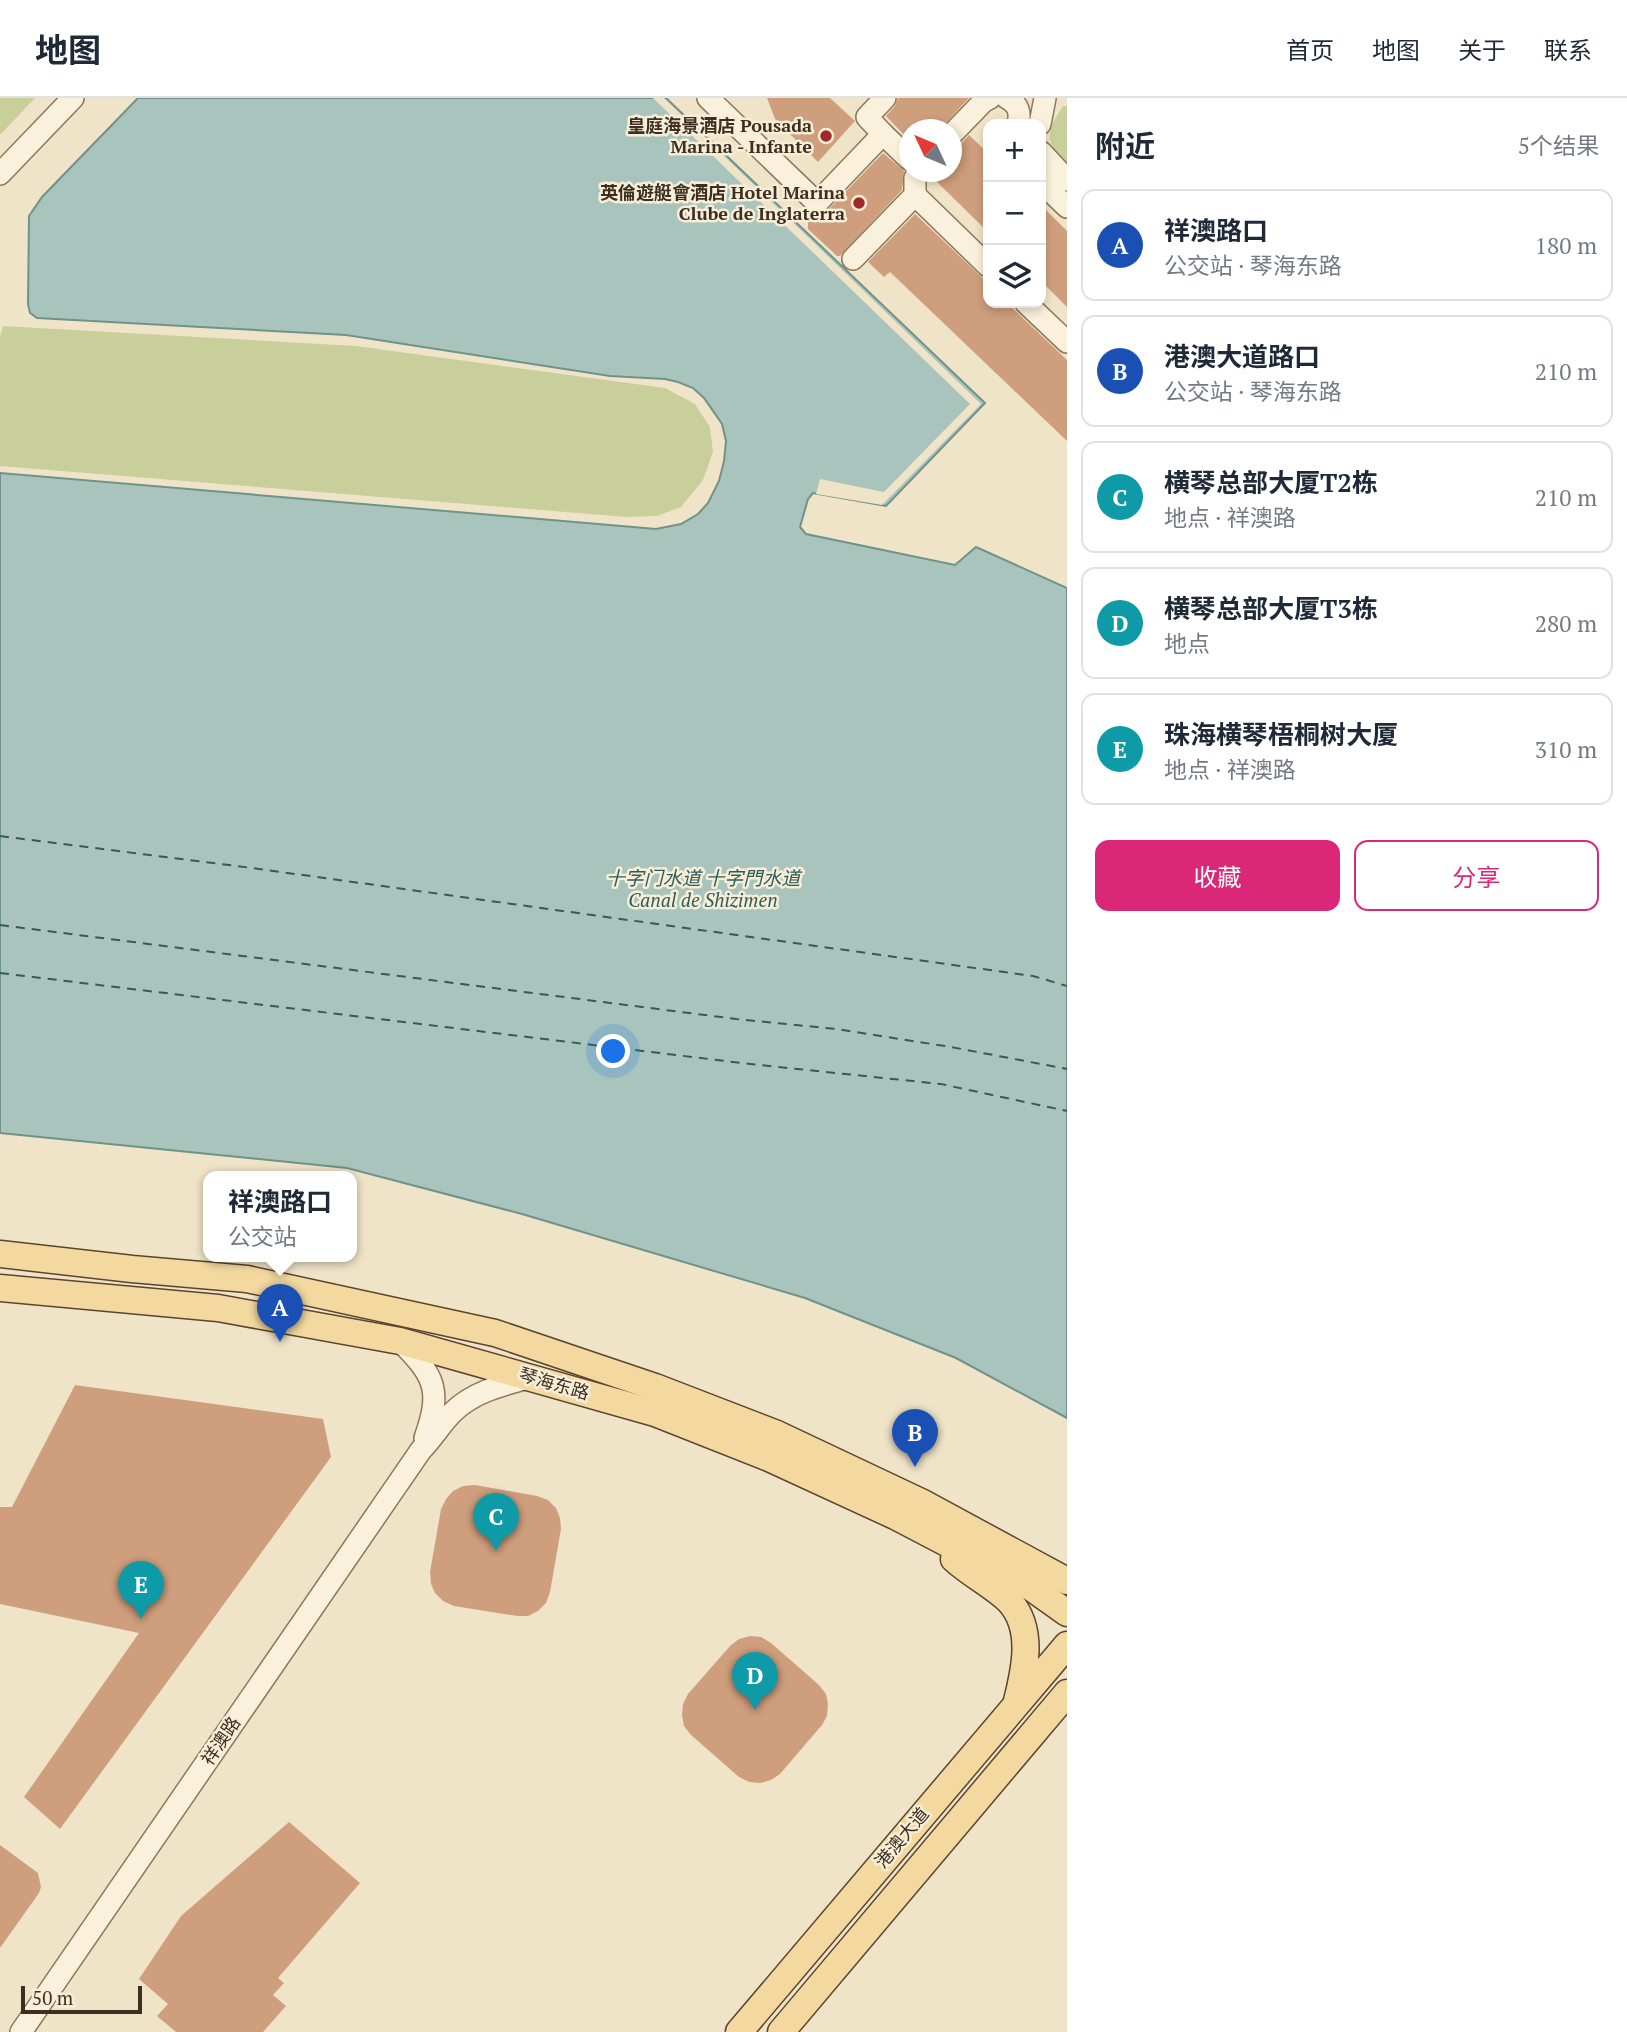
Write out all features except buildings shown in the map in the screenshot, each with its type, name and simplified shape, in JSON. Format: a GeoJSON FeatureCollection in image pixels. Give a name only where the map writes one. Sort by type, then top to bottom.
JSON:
{"type":"FeatureCollection","features":[{"type":"Feature","properties":{"kind":"main road","name":"琴海东路"},"geometry":{"type":"LineString","coordinates":[[0,1254],[247,1279],[495,1333],[656,1387],[777,1434],[921,1502],[1067,1581]]}},
{"type":"Feature","properties":{"kind":"main road","name":"琴海东路"},"geometry":{"type":"LineString","coordinates":[[0,1288],[218,1308],[400,1341],[655,1413],[769,1458],[895,1516],[1029,1586],[1067,1613]]}},
{"type":"Feature","properties":{"kind":"main road"},"geometry":{"type":"LineString","coordinates":[[944,1541],[949,1555],[968,1573],[1009,1601],[1022,1619],[1025,1669],[1017,1703]]}},
{"type":"Feature","properties":{"kind":"main road","name":"港澳大道"},"geometry":{"type":"LineString","coordinates":[[739,2032],[1067,1645]]}},
{"type":"Feature","properties":{"kind":"main road","name":"港澳大道"},"geometry":{"type":"LineString","coordinates":[[781,2032],[1067,1693]]}},
{"type":"Feature","properties":{"kind":"street"},"geometry":{"type":"LineString","coordinates":[[0,174],[73,98]]}},
{"type":"Feature","properties":{"kind":"street"},"geometry":{"type":"LineString","coordinates":[[708,98],[817,202],[883,134]]}},
{"type":"Feature","properties":{"kind":"street"},"geometry":{"type":"LineString","coordinates":[[885,98],[867,117],[899,149]]}},
{"type":"Feature","properties":{"kind":"street"},"geometry":{"type":"LineString","coordinates":[[962,124],[990,98]]}},
{"type":"Feature","properties":{"kind":"street"},"geometry":{"type":"LineString","coordinates":[[1007,98],[1016,104],[1018,119]]}},
{"type":"Feature","properties":{"kind":"street"},"geometry":{"type":"LineString","coordinates":[[1041,119],[1045,98]]}},
{"type":"Feature","properties":{"kind":"street"},"geometry":{"type":"LineString","coordinates":[[1046,157],[1067,180]]}},
{"type":"Feature","properties":{"kind":"street"},"geometry":{"type":"LineString","coordinates":[[916,182],[915,195],[983,261]]}},
{"type":"Feature","properties":{"kind":"street"},"geometry":{"type":"LineString","coordinates":[[1046,187],[1067,207]]}},
{"type":"Feature","properties":{"kind":"street"},"geometry":{"type":"LineString","coordinates":[[853,259],[915,195]]}},
{"type":"Feature","properties":{"kind":"street"},"geometry":{"type":"LineString","coordinates":[[1032,308],[1067,342]]}},
{"type":"Feature","properties":{"kind":"street","name":"祥澳路"},"geometry":{"type":"LineString","coordinates":[[400,1341],[419,1360],[432,1380],[435,1400],[433,1416],[421,1450]]}},
{"type":"Feature","properties":{"kind":"street","name":"祥澳路"},"geometry":{"type":"LineString","coordinates":[[21,2032],[421,1450],[452,1412],[470,1398],[491,1388],[531,1377]]}},
{"type":"Feature","properties":{"kind":"green space"},"geometry":{"type":"Polygon","coordinates":[[[0,98],[35,98],[0,135],[0,98]]]}},
{"type":"Feature","properties":{"kind":"green space"},"geometry":{"type":"Polygon","coordinates":[[[1063,106],[1067,106],[1067,167],[1051,145],[1050,138],[1050,131],[1063,106]]]}},
{"type":"Feature","properties":{"kind":"green space"},"geometry":{"type":"Polygon","coordinates":[[[3,326],[356,346],[665,388],[695,404],[710,427],[713,452],[703,480],[681,507],[657,516],[627,517],[0,466],[0,337],[3,326]]]}},
{"type":"Feature","properties":{"kind":"water","name":"十字门水道 十字門水道 Canal de Shizimen"},"geometry":{"type":"Polygon","coordinates":[[[138,98],[666,98],[985,403],[886,506],[813,493],[808,499],[800,527],[806,534],[955,565],[976,547],[1067,588],[1067,1418],[956,1358],[805,1298],[522,1214],[347,1168],[0,1133],[0,473],[656,529],[681,524],[698,514],[708,503],[719,481],[724,461],[726,441],[722,424],[704,398],[693,388],[665,379],[610,376],[346,335],[37,318],[30,313],[28,304],[29,216],[42,197],[138,98]]]}},
{"type":"Feature","properties":{"kind":"pier"},"geometry":{"type":"Polygon","coordinates":[[[653,98],[664,98],[981,404],[882,505],[816,494],[820,479],[884,492],[970,404],[653,98]]]}},
{"type":"Feature","properties":{"kind":"ferry route"},"geometry":{"type":"LineString","coordinates":[[0,836],[252,868],[1033,976],[1067,986]]}},
{"type":"Feature","properties":{"kind":"ferry route"},"geometry":{"type":"LineString","coordinates":[[0,925],[736,1019],[836,1029],[1067,1069]]}},
{"type":"Feature","properties":{"kind":"ferry route"},"geometry":{"type":"LineString","coordinates":[[0,973],[750,1064],[941,1084],[1067,1111]]}},
{"type":"Feature","properties":{"kind":"place","name":"皇庭海景酒店 Pousada Marina - Infante"},"geometry":{"type":"Point","coordinates":[826,136]}},
{"type":"Feature","properties":{"kind":"place","name":"英倫遊艇會酒店 Hotel Marina Clube de Inglaterra"},"geometry":{"type":"Point","coordinates":[859,203]}},
{"type":"Feature","properties":{"kind":"place","name":"祥澳路口"},"geometry":{"type":"Point","coordinates":[280,1342]}},
{"type":"Feature","properties":{"kind":"place","name":"港澳大道路口"},"geometry":{"type":"Point","coordinates":[915,1467]}},
{"type":"Feature","properties":{"kind":"place","name":"横琴总部大厦T2栋"},"geometry":{"type":"Point","coordinates":[496,1551]}},
{"type":"Feature","properties":{"kind":"place","name":"珠海横琴梧桐树大厦"},"geometry":{"type":"Point","coordinates":[141,1619]}},
{"type":"Feature","properties":{"kind":"place","name":"横琴总部大厦T3栋"},"geometry":{"type":"Point","coordinates":[755,1710]}}]}
